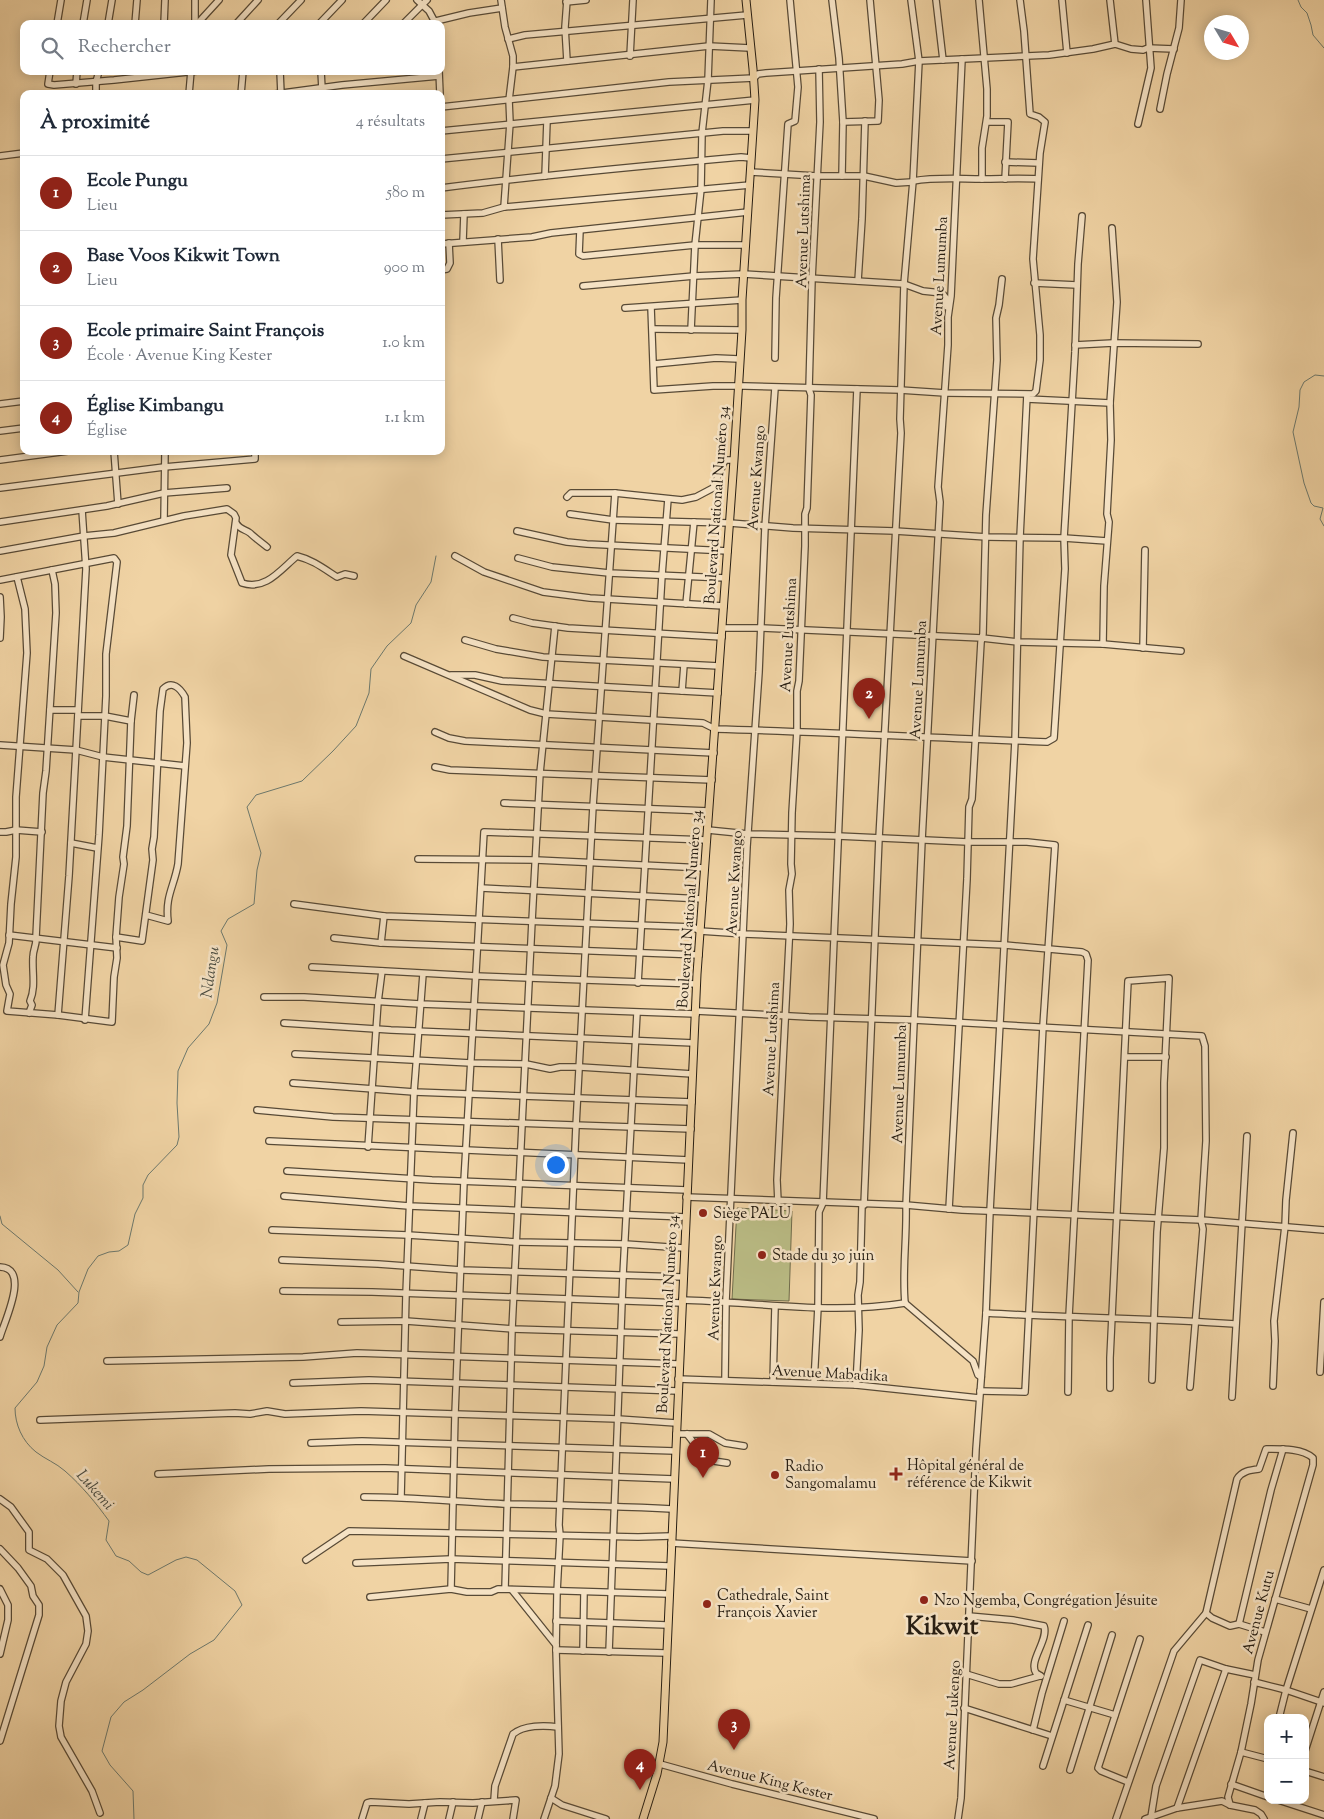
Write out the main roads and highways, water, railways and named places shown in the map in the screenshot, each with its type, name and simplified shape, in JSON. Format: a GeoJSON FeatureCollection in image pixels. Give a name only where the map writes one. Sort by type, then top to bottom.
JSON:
{"type":"FeatureCollection","features":[{"type":"Feature","properties":{"kind":"main road","name":"Boulevard National Numéro 34"},"geometry":{"type":"LineString","coordinates":[[643,1819],[660,1764],[663,1742],[668,1594],[697,984],[730,523],[755,100],[746,0]]}},
{"type":"Feature","properties":{"kind":"waterway"},"geometry":{"type":"LineString","coordinates":[[1298,0],[1301,7],[1307,13],[1313,35],[1324,48]]}},
{"type":"Feature","properties":{"kind":"waterway"},"geometry":{"type":"LineString","coordinates":[[1324,376],[1315,375],[1304,382],[1300,390],[1299,407],[1293,432],[1304,483],[1311,503],[1314,506],[1323,508],[1320,519],[1324,526]]}},
{"type":"Feature","properties":{"kind":"waterway","name":"Ndangu"},"geometry":{"type":"LineString","coordinates":[[134,1819],[133,1791],[110,1765],[102,1751],[111,1717],[124,1702],[190,1654],[214,1640],[242,1605],[235,1591],[197,1560],[186,1557],[176,1560],[148,1575],[141,1572],[129,1561],[116,1556],[106,1540],[109,1521],[65,1471],[31,1448],[18,1426],[15,1408],[37,1382],[44,1366],[47,1347],[57,1325],[78,1303],[79,1292],[88,1269],[98,1256],[119,1251],[128,1245],[135,1214],[143,1198],[143,1185],[148,1175],[177,1145],[179,1137],[178,1071],[188,1048],[209,1024],[217,1003],[227,945],[221,931],[228,919],[254,904],[257,870],[261,853],[247,807],[256,795],[302,781],[356,726],[369,693],[371,669],[387,646],[411,623],[416,605],[431,582],[436,556]]}},
{"type":"Feature","properties":{"kind":"waterway","name":"Lukemi"},"geometry":{"type":"LineString","coordinates":[[0,1216],[2,1224],[58,1270],[78,1292]]}},
{"type":"Feature","properties":{"kind":"place","name":"Base Voos Kikwit Town"},"geometry":{"type":"Point","coordinates":[869,719]}},
{"type":"Feature","properties":{"kind":"place","name":"Siège PALU"},"geometry":{"type":"Point","coordinates":[703,1213]}},
{"type":"Feature","properties":{"kind":"place","name":"Stade du 30 juin"},"geometry":{"type":"Point","coordinates":[762,1255]}},
{"type":"Feature","properties":{"kind":"place","name":"Hôpital général de référence de Kikwit"},"geometry":{"type":"Point","coordinates":[896,1474]}},
{"type":"Feature","properties":{"kind":"place","name":"Radio Sangomalamu"},"geometry":{"type":"Point","coordinates":[775,1475]}},
{"type":"Feature","properties":{"kind":"place","name":"Ecole Pungu"},"geometry":{"type":"Point","coordinates":[703,1478]}},
{"type":"Feature","properties":{"kind":"place","name":"Nzo Ngemba, Congrégation Jésuite"},"geometry":{"type":"Point","coordinates":[924,1600]}},
{"type":"Feature","properties":{"kind":"place","name":"Cathedrale, Saint François Xavier"},"geometry":{"type":"Point","coordinates":[707,1604]}},
{"type":"Feature","properties":{"kind":"place","name":"Ecole primaire Saint François"},"geometry":{"type":"Point","coordinates":[734,1750]}},
{"type":"Feature","properties":{"kind":"place","name":"Église Kimbangu"},"geometry":{"type":"Point","coordinates":[640,1790]}},
{"type":"Feature","properties":{"kind":"district","name":"Kikwit"},"geometry":{"type":"Point","coordinates":[942,1625]}}]}
